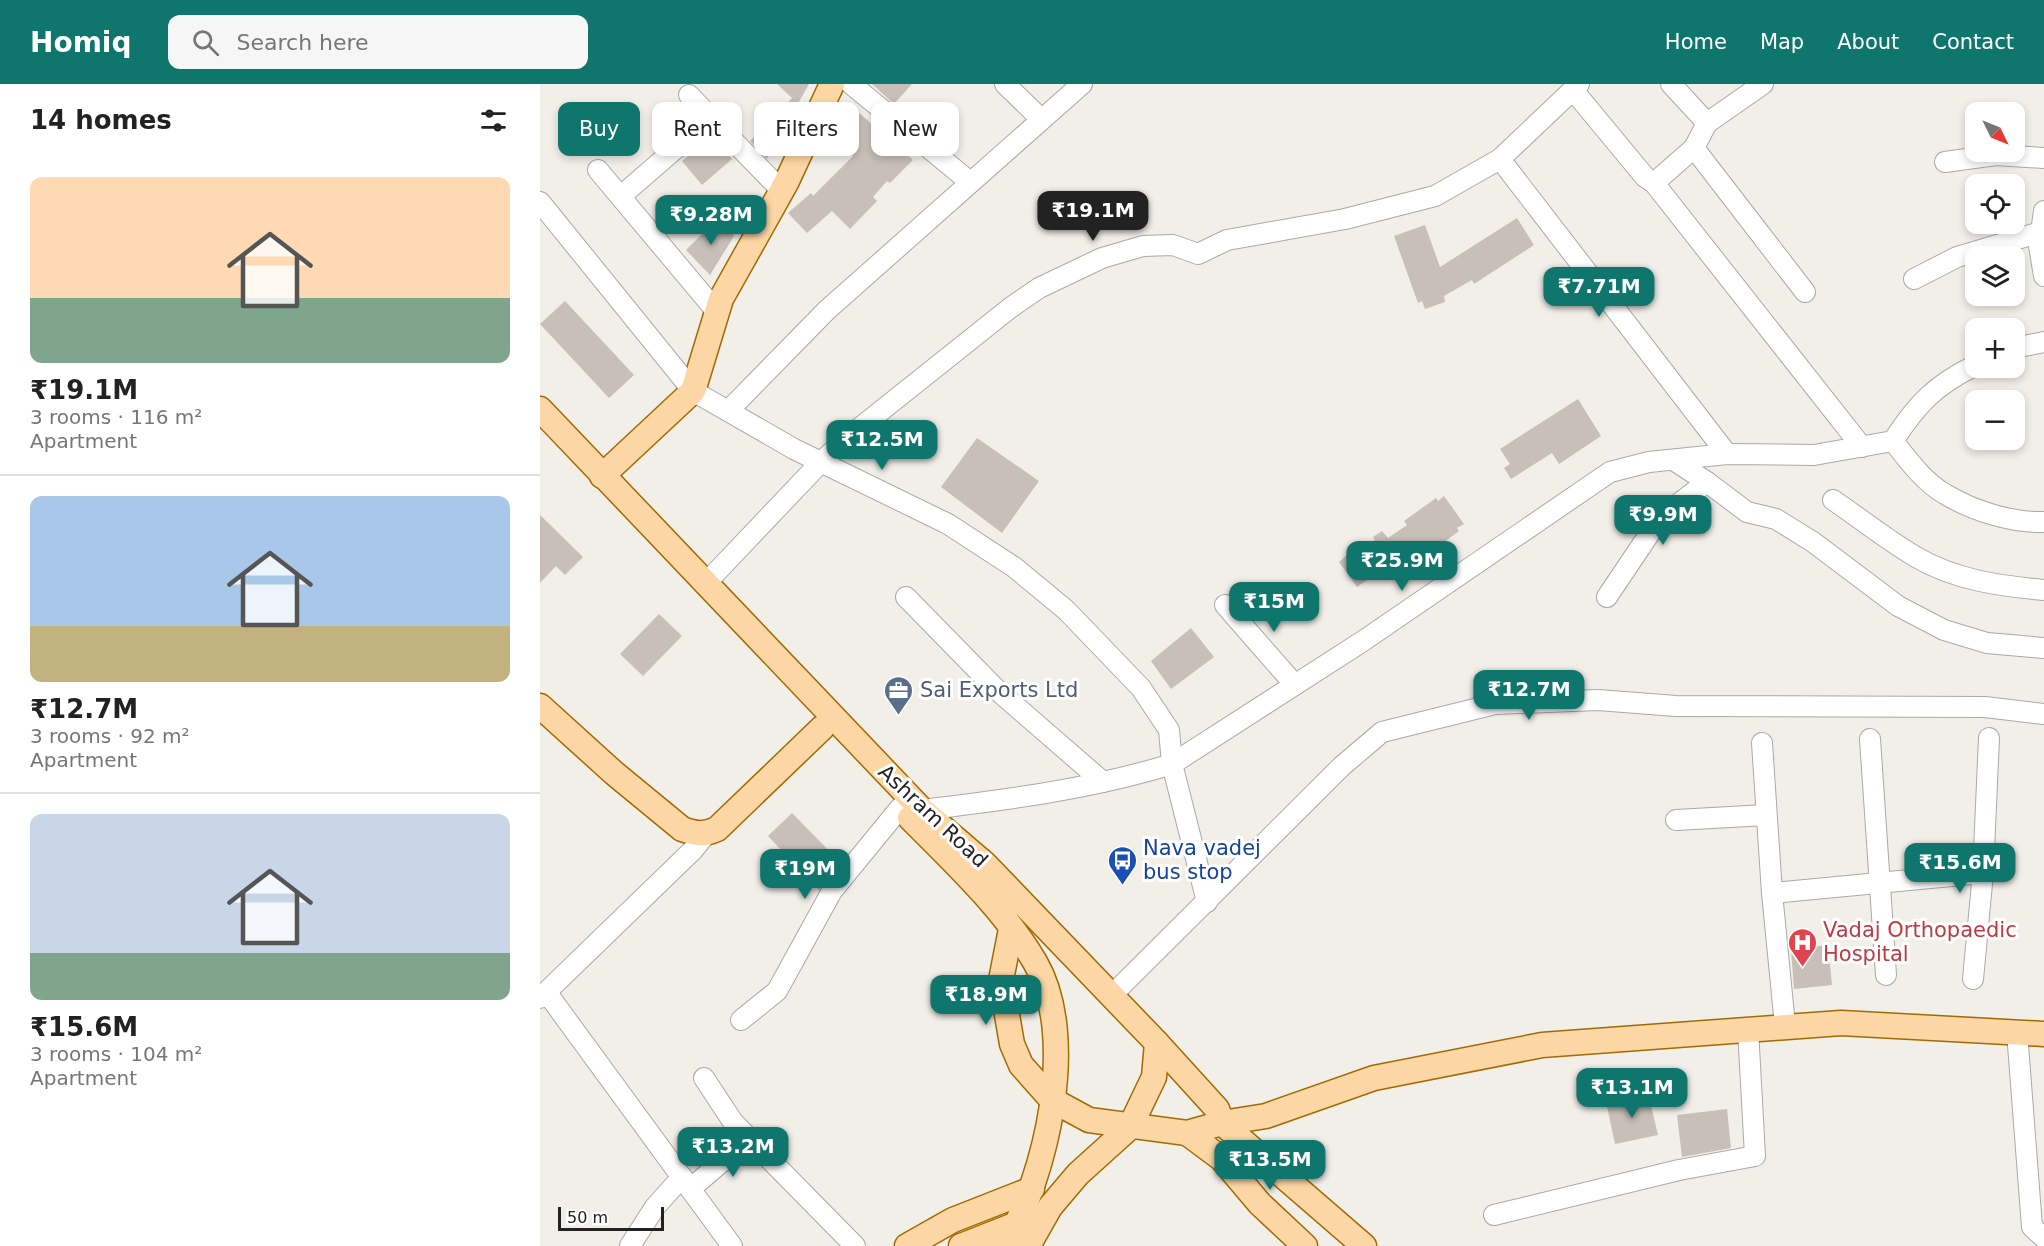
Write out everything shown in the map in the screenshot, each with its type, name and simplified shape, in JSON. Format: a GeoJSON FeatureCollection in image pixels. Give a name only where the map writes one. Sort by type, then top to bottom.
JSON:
{"type":"FeatureCollection","features":[{"type":"Feature","properties":{"kind":"main road"},"geometry":{"type":"LineString","coordinates":[[602,476],[693,391],[720,299],[782,191],[832,84]]}},
{"type":"Feature","properties":{"kind":"main road","name":"Ashram Road"},"geometry":{"type":"LineString","coordinates":[[540,409],[705,584],[911,809],[996,908],[1035,963],[1052,1006],[1054,1051],[1052,1100],[1032,1189],[1017,1225],[1005,1246]]}},
{"type":"Feature","properties":{"kind":"main road","name":"Ashram Road"},"geometry":{"type":"LineString","coordinates":[[540,429],[822,728],[911,809],[985,864],[1157,1042],[1220,1116],[1364,1246]]}},
{"type":"Feature","properties":{"kind":"main road"},"geometry":{"type":"LineString","coordinates":[[540,705],[614,773],[682,829],[706,834],[729,819],[822,728]]}},
{"type":"Feature","properties":{"kind":"main road"},"geometry":{"type":"LineString","coordinates":[[1011,929],[1001,980],[1012,1044],[1021,1065],[1052,1100],[1089,1120],[1187,1132],[1222,1159],[1260,1204],[1305,1246]]}},
{"type":"Feature","properties":{"kind":"main road"},"geometry":{"type":"LineString","coordinates":[[1187,1132],[1220,1116],[1263,1105],[1371,1067],[1540,1034],[1841,1011],[2044,1022]]}},
{"type":"Feature","properties":{"kind":"main road"},"geometry":{"type":"LineString","coordinates":[[1220,1116],[1266,1116],[1374,1078],[1542,1045],[1841,1023],[2044,1034]]}},
{"type":"Feature","properties":{"kind":"main road"},"geometry":{"type":"LineString","coordinates":[[1028,1246],[1050,1207],[1078,1174],[1130,1126],[1154,1077],[1157,1042]]}},
{"type":"Feature","properties":{"kind":"main road"},"geometry":{"type":"LineString","coordinates":[[907,1246],[953,1220],[1032,1189]]}},
{"type":"Feature","properties":{"kind":"main road"},"geometry":{"type":"LineString","coordinates":[[961,1246],[1017,1225],[1050,1207]]}},
{"type":"Feature","properties":{"kind":"street"},"geometry":{"type":"LineString","coordinates":[[851,84],[969,182]]}},
{"type":"Feature","properties":{"kind":"street"},"geometry":{"type":"LineString","coordinates":[[1005,84],[1041,119]]}},
{"type":"Feature","properties":{"kind":"street"},"geometry":{"type":"LineString","coordinates":[[728,411],[827,310],[1082,84]]}},
{"type":"Feature","properties":{"kind":"street"},"geometry":{"type":"LineString","coordinates":[[1671,84],[1707,123]]}},
{"type":"Feature","properties":{"kind":"street"},"geometry":{"type":"LineString","coordinates":[[1654,183],[1694,148],[1707,123],[1763,84]]}},
{"type":"Feature","properties":{"kind":"street"},"geometry":{"type":"LineString","coordinates":[[705,584],[821,462],[1010,308],[1039,288],[1102,258],[1153,246],[1173,245],[1198,255],[1227,240],[1345,219],[1435,196],[1500,159],[1576,87],[1645,177],[1654,183],[1862,447]]}},
{"type":"Feature","properties":{"kind":"street"},"geometry":{"type":"LineString","coordinates":[[689,95],[696,102]]}},
{"type":"Feature","properties":{"kind":"street"},"geometry":{"type":"LineString","coordinates":[[1694,148],[1805,292]]}},
{"type":"Feature","properties":{"kind":"street"},"geometry":{"type":"LineString","coordinates":[[742,150],[782,191]]}},
{"type":"Feature","properties":{"kind":"street"},"geometry":{"type":"LineString","coordinates":[[1945,162],[1996,155],[2044,158]]}},
{"type":"Feature","properties":{"kind":"street"},"geometry":{"type":"LineString","coordinates":[[621,196],[667,156]]}},
{"type":"Feature","properties":{"kind":"street"},"geometry":{"type":"LineString","coordinates":[[1500,159],[1727,454]]}},
{"type":"Feature","properties":{"kind":"street"},"geometry":{"type":"LineString","coordinates":[[598,170],[717,312]]}},
{"type":"Feature","properties":{"kind":"street"},"geometry":{"type":"LineString","coordinates":[[540,202],[693,391],[821,462],[948,524],[1014,567],[1066,610],[1141,688],[1169,730],[1172,764],[1207,903]]}},
{"type":"Feature","properties":{"kind":"street"},"geometry":{"type":"LineString","coordinates":[[2044,211],[2043,231],[2039,246],[2044,276]]}},
{"type":"Feature","properties":{"kind":"street"},"geometry":{"type":"LineString","coordinates":[[1914,279],[1957,257],[2043,231]]}},
{"type":"Feature","properties":{"kind":"street"},"geometry":{"type":"LineString","coordinates":[[2025,346],[2044,342]]}},
{"type":"Feature","properties":{"kind":"street"},"geometry":{"type":"LineString","coordinates":[[741,1020],[777,991],[832,891],[911,809],[1010,799],[1103,782],[1172,764],[1372,635],[1610,472],[1649,462],[1727,454],[1814,455],[1893,441],[1914,408],[1951,377],[1965,370]]}},
{"type":"Feature","properties":{"kind":"street"},"geometry":{"type":"LineString","coordinates":[[1893,441],[1915,468],[1945,494],[1992,515],[2044,522]]}},
{"type":"Feature","properties":{"kind":"street"},"geometry":{"type":"LineString","coordinates":[[1674,461],[1747,512],[1776,519],[1813,542],[1898,606],[1944,630],[1987,643],[2044,648]]}},
{"type":"Feature","properties":{"kind":"street"},"geometry":{"type":"LineString","coordinates":[[1607,597],[1660,518],[1707,482]]}},
{"type":"Feature","properties":{"kind":"street"},"geometry":{"type":"LineString","coordinates":[[1833,500],[1917,558],[1955,575],[2000,586],[2044,590]]}},
{"type":"Feature","properties":{"kind":"street"},"geometry":{"type":"LineString","coordinates":[[906,597],[997,690],[1103,782]]}},
{"type":"Feature","properties":{"kind":"street"},"geometry":{"type":"LineString","coordinates":[[1225,605],[1295,685]]}},
{"type":"Feature","properties":{"kind":"street"},"geometry":{"type":"LineString","coordinates":[[1111,996],[1207,903],[1342,766],[1382,732],[1495,704],[1598,700],[1676,706],[1985,707],[2044,714]]}},
{"type":"Feature","properties":{"kind":"street"},"geometry":{"type":"LineString","coordinates":[[1973,979],[1983,873],[1989,738]]}},
{"type":"Feature","properties":{"kind":"street"},"geometry":{"type":"LineString","coordinates":[[1870,739],[1886,975]]}},
{"type":"Feature","properties":{"kind":"street"},"geometry":{"type":"LineString","coordinates":[[1762,743],[1772,893],[1784,1015]]}},
{"type":"Feature","properties":{"kind":"street"},"geometry":{"type":"LineString","coordinates":[[1676,820],[1766,815]]}},
{"type":"Feature","properties":{"kind":"street"},"geometry":{"type":"LineString","coordinates":[[706,834],[693,850],[544,996],[732,1246]]}},
{"type":"Feature","properties":{"kind":"street"},"geometry":{"type":"LineString","coordinates":[[1772,893],[1983,873]]}},
{"type":"Feature","properties":{"kind":"street"},"geometry":{"type":"LineString","coordinates":[[1494,1215],[1679,1170],[1755,1156],[1748,1029]]}},
{"type":"Feature","properties":{"kind":"street"},"geometry":{"type":"LineString","coordinates":[[2017,1032],[2032,1227],[2044,1238]]}},
{"type":"Feature","properties":{"kind":"street"},"geometry":{"type":"LineString","coordinates":[[704,1078],[728,1115],[855,1246]]}},
{"type":"Feature","properties":{"kind":"street"},"geometry":{"type":"LineString","coordinates":[[630,1246],[655,1207],[750,1138]]}},
{"type":"Feature","properties":{"kind":"building"},"geometry":{"type":"Polygon","coordinates":[[[777,84],[809,84],[799,102],[788,102],[792,98],[777,84]]]}},
{"type":"Feature","properties":{"kind":"building"},"geometry":{"type":"Polygon","coordinates":[[[872,84],[912,84],[896,102],[892,102],[872,84]]]}},
{"type":"Feature","properties":{"kind":"building"},"geometry":{"type":"Polygon","coordinates":[[[859,113],[871,123],[871,156],[908,156],[913,160],[890,183],[887,181],[873,197],[877,201],[850,229],[832,211],[807,233],[788,213],[811,193],[813,196],[853,156],[859,156],[859,113]]]}},
{"type":"Feature","properties":{"kind":"building"},"geometry":{"type":"Polygon","coordinates":[[[688,156],[729,156],[732,159],[702,185],[682,161],[688,156]]]}},
{"type":"Feature","properties":{"kind":"building"},"geometry":{"type":"Polygon","coordinates":[[[718,218],[734,236],[710,275],[686,250],[718,218]]]}},
{"type":"Feature","properties":{"kind":"building"},"geometry":{"type":"Polygon","coordinates":[[[1517,218],[1534,245],[1474,284],[1472,280],[1444,296],[1445,302],[1425,309],[1422,301],[1418,303],[1394,236],[1425,225],[1440,267],[1517,218]]]}},
{"type":"Feature","properties":{"kind":"building"},"geometry":{"type":"Polygon","coordinates":[[[565,301],[634,375],[609,398],[540,324],[565,301]]]}},
{"type":"Feature","properties":{"kind":"building"},"geometry":{"type":"Polygon","coordinates":[[[1578,399],[1601,436],[1559,464],[1552,453],[1511,479],[1504,468],[1510,464],[1500,449],[1578,399]]]}},
{"type":"Feature","properties":{"kind":"building"},"geometry":{"type":"Polygon","coordinates":[[[977,438],[1039,481],[1002,533],[941,487],[977,438]]]}},
{"type":"Feature","properties":{"kind":"building"},"geometry":{"type":"Polygon","coordinates":[[[1444,496],[1464,524],[1457,528],[1459,531],[1428,554],[1425,550],[1418,555],[1412,546],[1391,561],[1389,559],[1365,577],[1367,580],[1357,587],[1339,562],[1348,554],[1351,557],[1357,553],[1375,540],[1373,537],[1382,531],[1388,538],[1407,525],[1404,521],[1436,498],[1438,501],[1444,496]]]}},
{"type":"Feature","properties":{"kind":"building"},"geometry":{"type":"Polygon","coordinates":[[[540,515],[583,557],[565,575],[556,566],[540,583],[540,515]]]}},
{"type":"Feature","properties":{"kind":"building"},"geometry":{"type":"Polygon","coordinates":[[[659,614],[682,636],[643,676],[620,654],[659,614]]]}},
{"type":"Feature","properties":{"kind":"building"},"geometry":{"type":"Polygon","coordinates":[[[1191,628],[1214,657],[1171,689],[1151,661],[1191,628]]]}},
{"type":"Feature","properties":{"kind":"building"},"geometry":{"type":"Polygon","coordinates":[[[792,813],[840,862],[819,890],[768,836],[792,813]]]}},
{"type":"Feature","properties":{"kind":"building"},"geometry":{"type":"Polygon","coordinates":[[[1828,945],[1832,985],[1794,989],[1791,949],[1828,945]]]}},
{"type":"Feature","properties":{"kind":"building"},"geometry":{"type":"Polygon","coordinates":[[[1648,1093],[1658,1135],[1615,1144],[1606,1102],[1648,1093]]]}},
{"type":"Feature","properties":{"kind":"building"},"geometry":{"type":"Polygon","coordinates":[[[1727,1109],[1731,1148],[1682,1157],[1677,1115],[1727,1109]]]}},
{"type":"Feature","properties":{"kind":"place","name":"Sai Exports Ltd"},"geometry":{"type":"Point","coordinates":[899,716]}},
{"type":"Feature","properties":{"kind":"place","name":"Nava vadej bus stop"},"geometry":{"type":"Point","coordinates":[1122,886]}},
{"type":"Feature","properties":{"kind":"place","name":"Vadaj Orthopaedic Hospital"},"geometry":{"type":"Point","coordinates":[1802,968]}}]}
